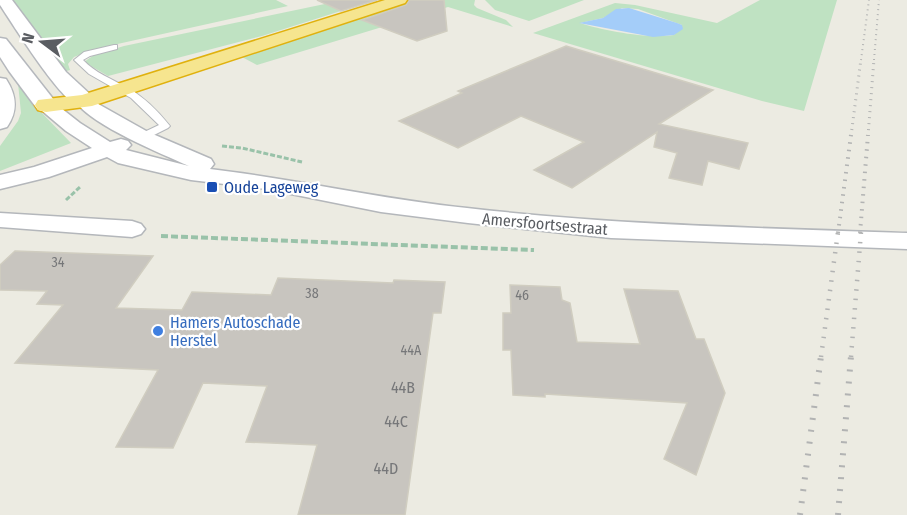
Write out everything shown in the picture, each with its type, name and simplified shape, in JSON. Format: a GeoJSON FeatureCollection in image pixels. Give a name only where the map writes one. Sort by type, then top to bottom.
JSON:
{"type":"FeatureCollection","features":[{"type":"Feature","properties":{"kind":"highway"},"geometry":{"type":"LineString","coordinates":[[46,105],[386,0]]}},
{"type":"Feature","properties":{"kind":"highway"},"geometry":{"type":"LineString","coordinates":[[115,84],[400,0]]}},
{"type":"Feature","properties":{"kind":"main road","name":"Amersfoortsestraat"},"geometry":{"type":"LineString","coordinates":[[4,0],[78,96]]}},
{"type":"Feature","properties":{"kind":"main road"},"geometry":{"type":"LineString","coordinates":[[0,33],[28,32]]}},
{"type":"Feature","properties":{"kind":"main road"},"geometry":{"type":"LineString","coordinates":[[0,42],[28,32]]}},
{"type":"Feature","properties":{"kind":"main road","name":"Amersfoortsestraat"},"geometry":{"type":"LineString","coordinates":[[0,42],[16,68],[46,105]]}},
{"type":"Feature","properties":{"kind":"street"},"geometry":{"type":"LineString","coordinates":[[0,83],[8,98],[5,114],[0,123]]}},
{"type":"Feature","properties":{"kind":"street","name":"Amersfoortsestraat"},"geometry":{"type":"LineString","coordinates":[[78,96],[107,118],[142,137],[234,177]]}},
{"type":"Feature","properties":{"kind":"street","name":"Amersfoortsestraat"},"geometry":{"type":"LineString","coordinates":[[46,105],[73,127],[126,158],[191,173],[234,177],[381,205],[553,225],[738,236],[907,241]]}},
{"type":"Feature","properties":{"kind":"street"},"geometry":{"type":"LineString","coordinates":[[0,182],[109,150],[142,137]]}},
{"type":"Feature","properties":{"kind":"street"},"geometry":{"type":"LineString","coordinates":[[0,220],[132,229]]}},
{"type":"Feature","properties":{"kind":"lane"},"geometry":{"type":"LineString","coordinates":[[114,47],[87,54],[78,60],[153,111],[165,126],[142,137]]}},
{"type":"Feature","properties":{"kind":"path"},"geometry":{"type":"LineString","coordinates":[[132,229],[142,235],[534,250]]}},
{"type":"Feature","properties":{"kind":"green space"},"geometry":{"type":"Polygon","coordinates":[[[11,0],[276,0],[288,6],[95,49],[74,57],[68,64],[70,70],[63,72],[11,0]]]}},
{"type":"Feature","properties":{"kind":"green space"},"geometry":{"type":"Polygon","coordinates":[[[344,0],[366,3],[262,36],[108,76],[84,62],[94,55],[124,46],[344,0]]]}},
{"type":"Feature","properties":{"kind":"green space"},"geometry":{"type":"Polygon","coordinates":[[[410,0],[475,0],[474,5],[477,8],[506,20],[513,27],[448,7],[257,65],[242,57],[410,0]]]}},
{"type":"Feature","properties":{"kind":"green space"},"geometry":{"type":"Polygon","coordinates":[[[485,0],[584,0],[529,21],[495,10],[485,0]]]}},
{"type":"Feature","properties":{"kind":"green space"},"geometry":{"type":"Polygon","coordinates":[[[760,0],[837,0],[804,111],[762,101],[533,33],[615,3],[635,5],[717,23],[760,0]],[[622,8],[603,18],[580,23],[602,29],[652,36],[674,35],[682,25],[638,9],[622,8]]]}},
{"type":"Feature","properties":{"kind":"green space"},"geometry":{"type":"Polygon","coordinates":[[[18,83],[36,107],[71,143],[0,171],[0,146],[21,113],[18,83]]]}},
{"type":"Feature","properties":{"kind":"water"},"geometry":{"type":"Polygon","coordinates":[[[629,8],[677,23],[682,25],[683,29],[674,35],[653,37],[579,23],[603,18],[616,9],[629,8]]]}},
{"type":"Feature","properties":{"kind":"building"},"geometry":{"type":"Polygon","coordinates":[[[317,0],[377,0],[341,11],[317,0]]]}},
{"type":"Feature","properties":{"kind":"building"},"geometry":{"type":"Polygon","coordinates":[[[409,0],[444,0],[447,31],[417,41],[362,20],[406,5],[409,0]]]}},
{"type":"Feature","properties":{"kind":"building"},"geometry":{"type":"Polygon","coordinates":[[[566,46],[713,90],[659,124],[748,143],[739,169],[708,161],[702,185],[669,178],[677,153],[654,147],[657,132],[572,188],[534,170],[584,142],[521,116],[458,148],[399,121],[462,93],[458,91],[566,46]]]}},
{"type":"Feature","properties":{"kind":"building"},"geometry":{"type":"Polygon","coordinates":[[[15,251],[153,256],[116,308],[182,310],[192,292],[271,295],[278,278],[393,283],[394,280],[445,282],[441,313],[433,313],[405,515],[298,515],[317,445],[246,442],[267,386],[203,383],[173,448],[116,447],[158,370],[15,363],[63,305],[37,304],[47,291],[0,290],[0,265],[15,251]]]}},
{"type":"Feature","properties":{"kind":"building"},"geometry":{"type":"Polygon","coordinates":[[[510,285],[560,287],[562,300],[570,303],[577,342],[640,344],[624,289],[678,291],[696,339],[704,339],[725,393],[696,475],[664,459],[687,403],[545,394],[545,397],[513,395],[511,350],[503,350],[503,313],[511,313],[510,285]]]}},
{"type":"Feature","properties":{"kind":"railway"},"geometry":{"type":"LineString","coordinates":[[861,60],[869,0]]}},
{"type":"Feature","properties":{"kind":"railway"},"geometry":{"type":"LineString","coordinates":[[874,60],[879,0]]}},
{"type":"Feature","properties":{"kind":"railway"},"geometry":{"type":"LineString","coordinates":[[851,136],[861,59]]}},
{"type":"Feature","properties":{"kind":"railway"},"geometry":{"type":"LineString","coordinates":[[868,136],[874,59]]}},
{"type":"Feature","properties":{"kind":"railway"},"geometry":{"type":"LineString","coordinates":[[838,233],[851,135]]}},
{"type":"Feature","properties":{"kind":"railway"},"geometry":{"type":"LineString","coordinates":[[860,233],[868,135]]}},
{"type":"Feature","properties":{"kind":"railway"},"geometry":{"type":"LineString","coordinates":[[821,357],[838,232]]}},
{"type":"Feature","properties":{"kind":"railway"},"geometry":{"type":"LineString","coordinates":[[851,357],[861,232]]}},
{"type":"Feature","properties":{"kind":"railway"},"geometry":{"type":"LineString","coordinates":[[800,515],[821,356]]}},
{"type":"Feature","properties":{"kind":"railway"},"geometry":{"type":"LineString","coordinates":[[838,515],[851,356]]}},
{"type":"Feature","properties":{"kind":"place","name":"Oude Lageweg"},"geometry":{"type":"Point","coordinates":[212,187]}},
{"type":"Feature","properties":{"kind":"place","name":"Hamers Autoschade Herstel"},"geometry":{"type":"Point","coordinates":[158,331]}}]}
